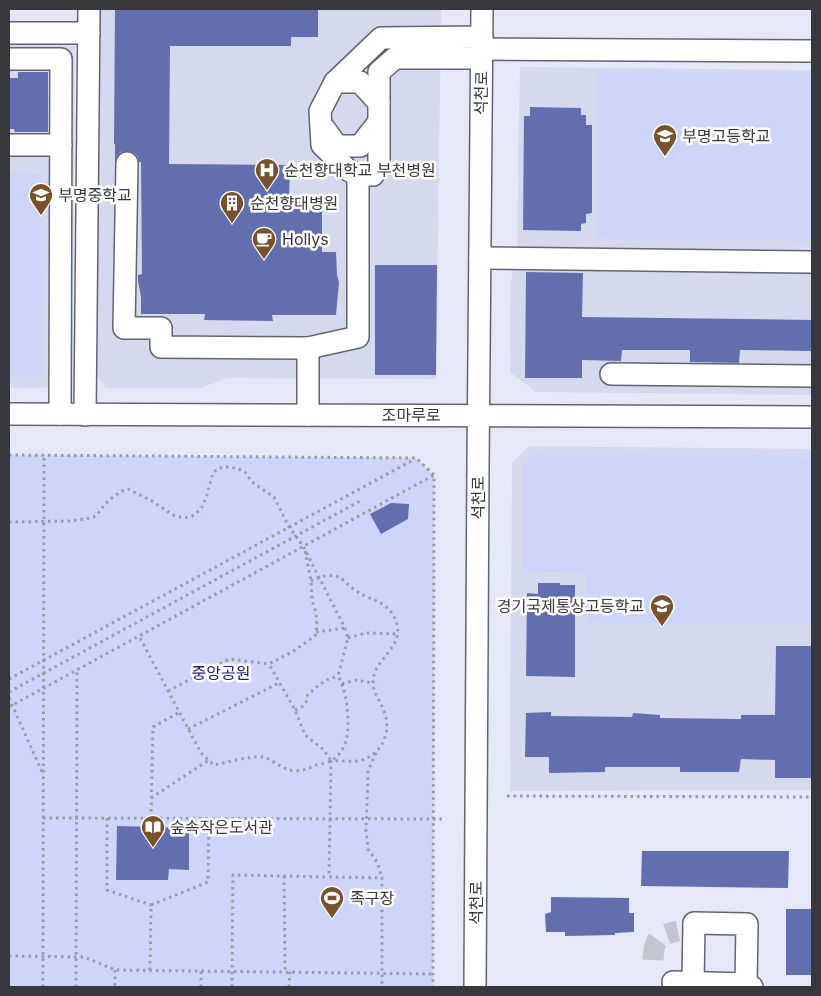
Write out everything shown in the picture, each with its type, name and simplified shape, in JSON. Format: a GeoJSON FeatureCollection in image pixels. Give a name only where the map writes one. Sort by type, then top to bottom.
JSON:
{"type":"FeatureCollection","features":[{"type":"Feature","properties":{"kind":"street"},"geometry":{"type":"LineString","coordinates":[[85,414],[89,9]]}},
{"type":"Feature","properties":{"kind":"street","name":"석천로"},"geometry":{"type":"LineString","coordinates":[[475,987],[482,9]]}},
{"type":"Feature","properties":{"kind":"street"},"geometry":{"type":"LineString","coordinates":[[9,32],[89,33]]}},
{"type":"Feature","properties":{"kind":"street"},"geometry":{"type":"LineString","coordinates":[[482,48],[395,58],[379,72],[379,166],[373,175],[358,175],[348,170],[322,145],[320,111],[335,82],[381,38],[482,48],[812,51]]}},
{"type":"Feature","properties":{"kind":"street"},"geometry":{"type":"LineString","coordinates":[[9,59],[61,59],[60,414]]}},
{"type":"Feature","properties":{"kind":"street"},"geometry":{"type":"LineString","coordinates":[[335,82],[360,82],[379,113]]}},
{"type":"Feature","properties":{"kind":"street"},"geometry":{"type":"LineString","coordinates":[[320,124],[337,146],[360,146],[379,113]]}},
{"type":"Feature","properties":{"kind":"street"},"geometry":{"type":"LineString","coordinates":[[9,145],[61,146]]}},
{"type":"Feature","properties":{"kind":"street"},"geometry":{"type":"LineString","coordinates":[[127,163],[124,328],[161,328],[161,347],[308,348],[358,337],[358,175]]}},
{"type":"Feature","properties":{"kind":"street"},"geometry":{"type":"LineString","coordinates":[[480,258],[812,262]]}},
{"type":"Feature","properties":{"kind":"street"},"geometry":{"type":"LineString","coordinates":[[308,348],[308,415]]}},
{"type":"Feature","properties":{"kind":"street"},"geometry":{"type":"LineString","coordinates":[[611,374],[812,376]]}},
{"type":"Feature","properties":{"kind":"street","name":"조마루로"},"geometry":{"type":"LineString","coordinates":[[9,414],[812,417]]}},
{"type":"Feature","properties":{"kind":"street"},"geometry":{"type":"LineString","coordinates":[[694,923],[747,924],[749,986],[683,982],[686,931],[694,923]]}},
{"type":"Feature","properties":{"kind":"path"},"geometry":{"type":"LineString","coordinates":[[9,456],[416,458],[434,475],[433,987]]}},
{"type":"Feature","properties":{"kind":"path"},"geometry":{"type":"LineString","coordinates":[[43,987],[44,456]]}},
{"type":"Feature","properties":{"kind":"path"},"geometry":{"type":"LineString","coordinates":[[9,679],[416,458]]}},
{"type":"Feature","properties":{"kind":"path"},"geometry":{"type":"LineString","coordinates":[[9,522],[72,521],[94,517],[113,496],[128,489],[152,501],[173,515],[184,518],[189,517],[201,509],[213,473],[217,469],[231,467],[245,472],[252,482],[274,497],[289,527],[303,546],[320,577],[348,638],[338,676],[342,684],[348,714],[347,736],[345,746],[331,761]]}},
{"type":"Feature","properties":{"kind":"path"},"geometry":{"type":"LineString","coordinates":[[11,706],[434,475]]}},
{"type":"Feature","properties":{"kind":"path"},"geometry":{"type":"LineString","coordinates":[[9,692],[362,500]]}},
{"type":"Feature","properties":{"kind":"path"},"geometry":{"type":"LineString","coordinates":[[168,691],[230,659],[269,664],[292,652],[315,636],[317,626],[316,613],[303,546]]}},
{"type":"Feature","properties":{"kind":"path"},"geometry":{"type":"LineString","coordinates":[[311,581],[329,575],[338,576],[343,579],[359,594],[384,604],[393,614],[399,634],[394,645],[375,673],[373,683],[375,692],[385,712],[387,732],[368,771],[366,819],[368,850],[378,864],[382,878],[382,987]]}},
{"type":"Feature","properties":{"kind":"path"},"geometry":{"type":"LineString","coordinates":[[316,632],[345,628]]}},
{"type":"Feature","properties":{"kind":"path"},"geometry":{"type":"LineString","coordinates":[[348,638],[365,633],[399,634]]}},
{"type":"Feature","properties":{"kind":"path"},"geometry":{"type":"LineString","coordinates":[[139,636],[201,753],[214,765],[246,758],[265,757],[290,770],[305,770],[331,761],[358,760],[376,752]]}},
{"type":"Feature","properties":{"kind":"path"},"geometry":{"type":"LineString","coordinates":[[269,664],[305,735],[324,750],[331,761],[329,877]]}},
{"type":"Feature","properties":{"kind":"path"},"geometry":{"type":"LineString","coordinates":[[76,987],[77,670]]}},
{"type":"Feature","properties":{"kind":"path"},"geometry":{"type":"LineString","coordinates":[[294,710],[302,707],[306,702],[307,696],[320,684],[338,676]]}},
{"type":"Feature","properties":{"kind":"path"},"geometry":{"type":"LineString","coordinates":[[342,684],[356,680],[373,683]]}},
{"type":"Feature","properties":{"kind":"path"},"geometry":{"type":"LineString","coordinates":[[188,729],[279,683]]}},
{"type":"Feature","properties":{"kind":"path"},"geometry":{"type":"LineString","coordinates":[[9,698],[44,775]]}},
{"type":"Feature","properties":{"kind":"path"},"geometry":{"type":"LineString","coordinates":[[151,818],[153,727],[180,712]]}},
{"type":"Feature","properties":{"kind":"path"},"geometry":{"type":"LineString","coordinates":[[152,798],[209,760]]}},
{"type":"Feature","properties":{"kind":"path"},"geometry":{"type":"LineString","coordinates":[[507,796],[812,797]]}},
{"type":"Feature","properties":{"kind":"path"},"geometry":{"type":"LineString","coordinates":[[43,818],[445,819]]}},
{"type":"Feature","properties":{"kind":"path"},"geometry":{"type":"LineString","coordinates":[[107,818],[106,890],[151,905],[208,882],[209,818]]}},
{"type":"Feature","properties":{"kind":"path"},"geometry":{"type":"LineString","coordinates":[[232,987],[234,875],[382,878]]}},
{"type":"Feature","properties":{"kind":"path"},"geometry":{"type":"LineString","coordinates":[[284,876],[287,972],[290,987]]}},
{"type":"Feature","properties":{"kind":"path"},"geometry":{"type":"LineString","coordinates":[[150,970],[151,905]]}},
{"type":"Feature","properties":{"kind":"path"},"geometry":{"type":"LineString","coordinates":[[9,956],[84,957],[115,970],[433,974]]}},
{"type":"Feature","properties":{"kind":"path"},"geometry":{"type":"LineString","coordinates":[[115,970],[115,987]]}},
{"type":"Feature","properties":{"kind":"path"},"geometry":{"type":"LineString","coordinates":[[201,971],[201,987]]}},
{"type":"Feature","properties":{"kind":"shaded area","name":"순천향대학교 부천병원"},"geometry":{"type":"Polygon","coordinates":[[[98,9],[441,9],[436,379],[227,378],[201,388],[106,388],[94,373],[98,9]]]}},
{"type":"Feature","properties":{"kind":"shaded area","name":"부명중학교"},"geometry":{"type":"Polygon","coordinates":[[[9,45],[75,46],[72,387],[9,387],[9,45]]]}},
{"type":"Feature","properties":{"kind":"shaded area","name":"부명고등학교"},"geometry":{"type":"Polygon","coordinates":[[[520,67],[812,70],[812,395],[536,392],[510,372],[511,281],[517,244],[520,67]]]}},
{"type":"Feature","properties":{"kind":"shaded area","name":"경기국제통상고등학교"},"geometry":{"type":"Polygon","coordinates":[[[529,446],[812,449],[812,790],[510,791],[512,463],[529,446]]]}},
{"type":"Feature","properties":{"kind":"green space"},"geometry":{"type":"Polygon","coordinates":[[[598,73],[812,74],[812,241],[597,239],[598,73]]]}},
{"type":"Feature","properties":{"kind":"green space"},"geometry":{"type":"Polygon","coordinates":[[[9,173],[41,173],[42,376],[9,376],[9,173]]]}},
{"type":"Feature","properties":{"kind":"green space"},"geometry":{"type":"Polygon","coordinates":[[[534,454],[812,457],[812,624],[587,623],[587,573],[523,571],[523,467],[534,454]]]}},
{"type":"Feature","properties":{"kind":"green space","name":"중앙공원"},"geometry":{"type":"Polygon","coordinates":[[[9,455],[416,458],[434,475],[433,987],[9,987],[9,455]]]}},
{"type":"Feature","properties":{"kind":"building","name":"순천향대병원"},"geometry":{"type":"Polygon","coordinates":[[[115,9],[318,9],[318,37],[291,37],[291,46],[170,46],[169,164],[290,165],[289,197],[322,196],[322,252],[336,252],[339,282],[336,315],[272,315],[273,321],[204,320],[205,314],[141,314],[138,275],[142,274],[141,162],[139,162],[138,157],[134,153],[128,151],[121,152],[115,162],[115,9]]]}},
{"type":"Feature","properties":{"kind":"building","name":"부명중학교"},"geometry":{"type":"Polygon","coordinates":[[[18,72],[48,72],[48,132],[15,132],[14,129],[9,129],[9,78],[18,78],[18,72]]]}},
{"type":"Feature","properties":{"kind":"building"},"geometry":{"type":"Polygon","coordinates":[[[530,107],[581,108],[581,115],[586,115],[586,125],[592,125],[592,213],[586,214],[586,223],[581,224],[581,231],[523,230],[524,116],[530,116],[530,107]]]}},
{"type":"Feature","properties":{"kind":"building"},"geometry":{"type":"Polygon","coordinates":[[[375,265],[437,265],[436,375],[375,375],[375,265]]]}},
{"type":"Feature","properties":{"kind":"building"},"geometry":{"type":"Polygon","coordinates":[[[526,272],[583,273],[582,317],[812,320],[812,351],[740,350],[739,363],[690,362],[690,350],[622,350],[621,361],[582,360],[582,378],[525,378],[526,272]]]}},
{"type":"Feature","properties":{"kind":"building"},"geometry":{"type":"Polygon","coordinates":[[[391,503],[409,504],[408,519],[381,534],[370,514],[391,503]]]}},
{"type":"Feature","properties":{"kind":"building"},"geometry":{"type":"Polygon","coordinates":[[[538,583],[575,585],[575,677],[526,676],[527,593],[538,594],[538,583]]]}},
{"type":"Feature","properties":{"kind":"building"},"geometry":{"type":"Polygon","coordinates":[[[776,646],[812,646],[812,778],[775,778],[775,760],[741,759],[739,772],[680,772],[680,767],[605,767],[605,772],[549,773],[549,757],[525,757],[526,713],[551,712],[551,716],[632,717],[633,713],[660,715],[660,718],[741,719],[741,715],[775,715],[776,646]]]}},
{"type":"Feature","properties":{"kind":"building","name":"숲속작은도서관"},"geometry":{"type":"Polygon","coordinates":[[[117,826],[189,828],[189,870],[169,869],[168,880],[116,880],[117,826]]]}},
{"type":"Feature","properties":{"kind":"building"},"geometry":{"type":"Polygon","coordinates":[[[642,851],[789,851],[788,888],[641,886],[642,851]]]}},
{"type":"Feature","properties":{"kind":"building"},"geometry":{"type":"Polygon","coordinates":[[[551,897],[629,898],[629,913],[634,913],[634,932],[615,933],[615,935],[565,936],[565,932],[546,932],[545,914],[551,912],[551,897]]]}},
{"type":"Feature","properties":{"kind":"building"},"geometry":{"type":"Polygon","coordinates":[[[786,909],[812,909],[812,975],[786,975],[786,909]]]}},
{"type":"Feature","properties":{"kind":"tunnel"},"geometry":{"type":"LineString","coordinates":[[653,960],[658,939],[666,934],[678,931]]}},
{"type":"Feature","properties":{"kind":"place","name":"부명고등학교"},"geometry":{"type":"Point","coordinates":[665,157]}},
{"type":"Feature","properties":{"kind":"place","name":"순천향대학교 부천병원"},"geometry":{"type":"Point","coordinates":[267,191]}},
{"type":"Feature","properties":{"kind":"place","name":"부명중학교"},"geometry":{"type":"Point","coordinates":[41,216]}},
{"type":"Feature","properties":{"kind":"place","name":"순천향대병원"},"geometry":{"type":"Point","coordinates":[232,224]}},
{"type":"Feature","properties":{"kind":"place","name":"Hollys"},"geometry":{"type":"Point","coordinates":[264,260]}},
{"type":"Feature","properties":{"kind":"place","name":"경기국제통상고등학교"},"geometry":{"type":"Point","coordinates":[662,627]}},
{"type":"Feature","properties":{"kind":"place","name":"숲속작은도서관"},"geometry":{"type":"Point","coordinates":[153,848]}},
{"type":"Feature","properties":{"kind":"place","name":"족구장"},"geometry":{"type":"Point","coordinates":[332,919]}}]}
